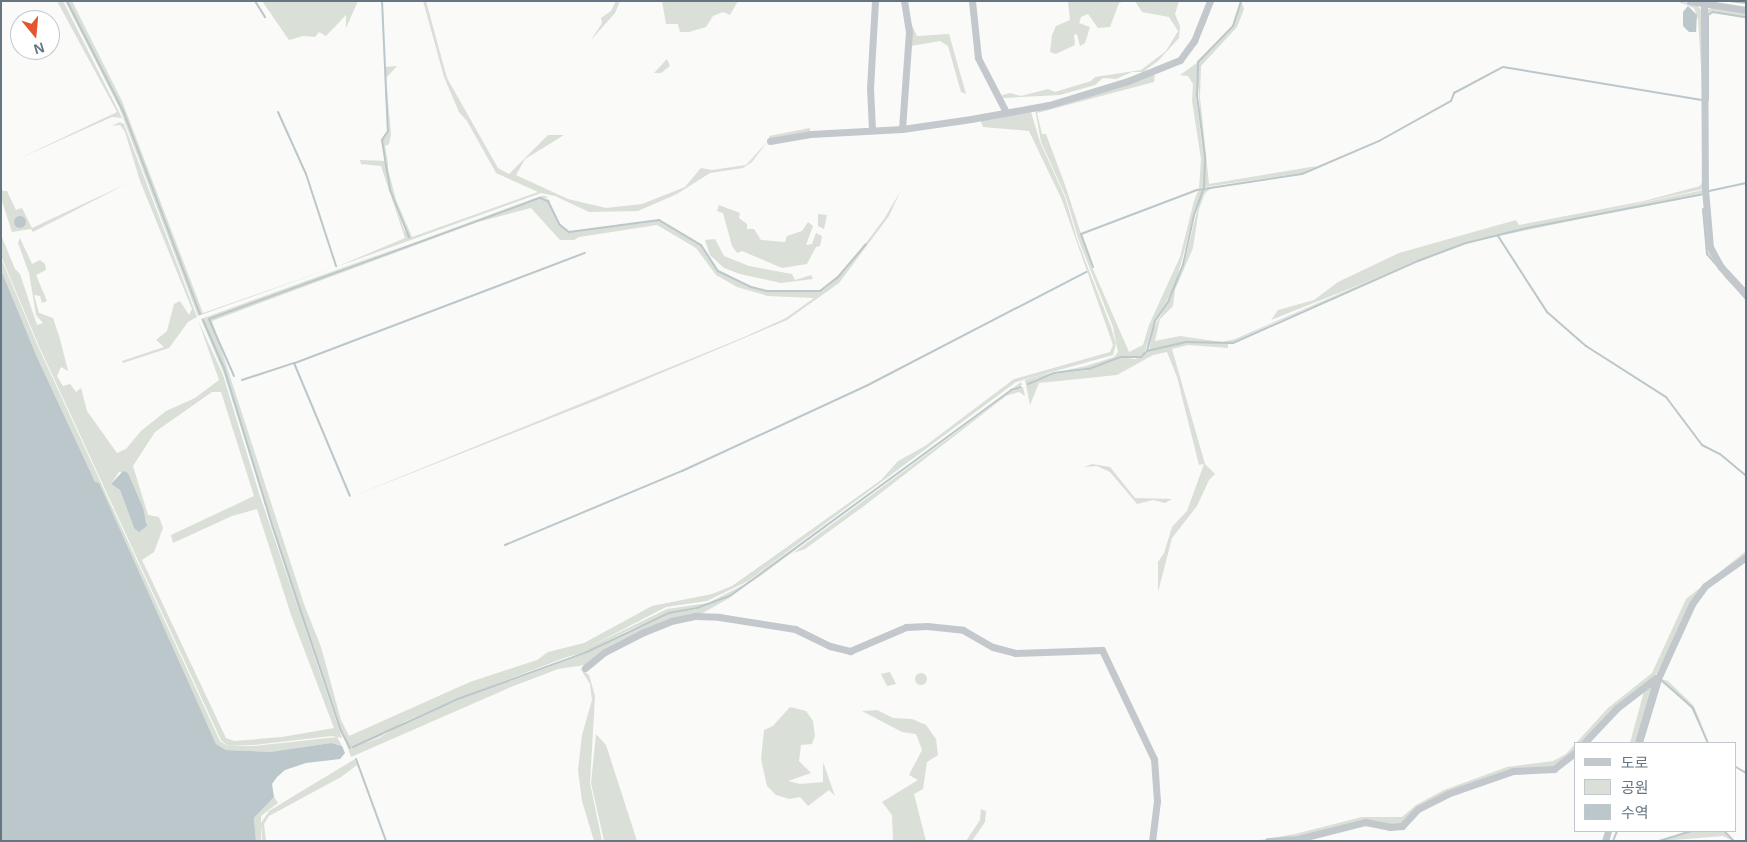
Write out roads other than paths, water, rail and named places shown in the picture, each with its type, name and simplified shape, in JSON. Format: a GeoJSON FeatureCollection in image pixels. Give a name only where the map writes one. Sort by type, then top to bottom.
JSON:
{"type":"FeatureCollection","features":[{"type":"Feature","properties":{"kind":"street"},"geometry":{"type":"LineString","coordinates":[[872,129],[870,88],[875,1]]}},
{"type":"Feature","properties":{"kind":"street"},"geometry":{"type":"LineString","coordinates":[[902,129],[909,32],[904,1]]}},
{"type":"Feature","properties":{"kind":"street"},"geometry":{"type":"LineString","coordinates":[[972,1],[978,58],[1006,112]]}},
{"type":"Feature","properties":{"kind":"street"},"geometry":{"type":"LineString","coordinates":[[770,141],[872,129],[902,129],[1059,102],[1175,64],[1190,49],[1210,1]]}},
{"type":"Feature","properties":{"kind":"street"},"geometry":{"type":"LineString","coordinates":[[1690,1],[1704,5],[1746,10]]}},
{"type":"Feature","properties":{"kind":"street"},"geometry":{"type":"LineString","coordinates":[[1704,5],[1706,189],[1710,247],[1720,266],[1746,294]]}},
{"type":"Feature","properties":{"kind":"street"},"geometry":{"type":"LineString","coordinates":[[1638,742],[1663,667],[1695,599],[1705,586],[1746,557]]}},
{"type":"Feature","properties":{"kind":"street"},"geometry":{"type":"LineString","coordinates":[[585,668],[605,652],[644,632],[695,616],[795,629],[830,646],[850,651],[906,627],[927,626],[963,630],[993,647],[1015,653],[1102,650],[1154,759],[1157,800],[1152,841]]}},
{"type":"Feature","properties":{"kind":"street"},"geometry":{"type":"LineString","coordinates":[[1585,742],[1617,708],[1649,685],[1663,667]]}},
{"type":"Feature","properties":{"kind":"street"},"geometry":{"type":"LineString","coordinates":[[1268,841],[1298,839],[1365,822],[1390,827],[1402,826],[1418,809],[1447,794],[1513,771],[1554,770],[1574,754]]}},
{"type":"Feature","properties":{"kind":"water"},"geometry":{"type":"Polygon","coordinates":[[[1688,6],[1697,15],[1696,32],[1689,32],[1683,26],[1683,12],[1688,6]]]}},
{"type":"Feature","properties":{"kind":"water"},"geometry":{"type":"Polygon","coordinates":[[[22,216],[25,217],[25,227],[18,228],[15,227],[14,220],[15,217],[22,216]]]}},
{"type":"Feature","properties":{"kind":"water"},"geometry":{"type":"Polygon","coordinates":[[[1,270],[37,357],[95,482],[99,483],[216,744],[226,750],[270,752],[331,743],[342,746],[345,753],[340,759],[306,763],[285,770],[277,777],[272,784],[274,797],[254,818],[256,841],[1,841],[1,270]]]}},
{"type":"Feature","properties":{"kind":"water"},"geometry":{"type":"Polygon","coordinates":[[[123,471],[128,473],[143,508],[147,526],[139,532],[134,528],[120,490],[111,484],[123,471]]]}},
{"type":"Feature","properties":{"kind":"waterway"},"geometry":{"type":"LineString","coordinates":[[67,1],[124,113],[200,314]]}},
{"type":"Feature","properties":{"kind":"waterway"},"geometry":{"type":"LineString","coordinates":[[255,1],[265,17]]}},
{"type":"Feature","properties":{"kind":"waterway"},"geometry":{"type":"LineString","coordinates":[[382,1],[388,131],[382,140],[390,190],[409,237]]}},
{"type":"Feature","properties":{"kind":"waterway"},"geometry":{"type":"LineString","coordinates":[[1028,384],[1054,373],[1089,369],[1121,357],[1141,357],[1147,351],[1155,321],[1168,302],[1183,265],[1194,215],[1204,188],[1205,157],[1197,95],[1198,62],[1233,26],[1241,1]]}},
{"type":"Feature","properties":{"kind":"waterway"},"geometry":{"type":"LineString","coordinates":[[1729,1],[1746,3]]}},
{"type":"Feature","properties":{"kind":"waterway"},"geometry":{"type":"LineString","coordinates":[[1708,100],[1708,15],[1713,12],[1746,17]]}},
{"type":"Feature","properties":{"kind":"waterway"},"geometry":{"type":"LineString","coordinates":[[1093,267],[1081,234],[1197,190],[1302,174],[1379,141],[1451,101],[1454,93],[1503,67],[1703,100]]}},
{"type":"Feature","properties":{"kind":"waterway"},"geometry":{"type":"LineString","coordinates":[[278,112],[306,174],[336,266]]}},
{"type":"Feature","properties":{"kind":"waterway"},"geometry":{"type":"LineString","coordinates":[[1709,191],[1746,183]]}},
{"type":"Feature","properties":{"kind":"waterway"},"geometry":{"type":"LineString","coordinates":[[1147,351],[1186,342],[1233,343],[1418,261],[1466,243],[1527,228],[1703,194]]}},
{"type":"Feature","properties":{"kind":"waterway"},"geometry":{"type":"LineString","coordinates":[[234,376],[209,319],[540,198],[548,201],[559,224],[569,232],[659,220],[701,245],[718,271],[751,287],[767,291],[820,291],[838,277],[866,244]]}},
{"type":"Feature","properties":{"kind":"waterway"},"geometry":{"type":"LineString","coordinates":[[1703,209],[1707,254],[1746,299]]}},
{"type":"Feature","properties":{"kind":"waterway"},"geometry":{"type":"LineString","coordinates":[[1498,236],[1547,312],[1586,346],[1666,397],[1702,445],[1720,454],[1746,476]]}},
{"type":"Feature","properties":{"kind":"waterway"},"geometry":{"type":"LineString","coordinates":[[295,363],[585,253]]}},
{"type":"Feature","properties":{"kind":"waterway"},"geometry":{"type":"LineString","coordinates":[[505,545],[682,471],[868,385],[1086,272]]}},
{"type":"Feature","properties":{"kind":"waterway"},"geometry":{"type":"LineString","coordinates":[[203,320],[224,368],[273,528],[341,731],[350,748]]}},
{"type":"Feature","properties":{"kind":"waterway"},"geometry":{"type":"LineString","coordinates":[[242,380],[294,363],[350,496]]}},
{"type":"Feature","properties":{"kind":"waterway"},"geometry":{"type":"LineString","coordinates":[[353,747],[458,699],[587,652],[669,613],[697,608],[730,596],[1011,390],[1021,387]]}},
{"type":"Feature","properties":{"kind":"waterway"},"geometry":{"type":"LineString","coordinates":[[1642,742],[1661,680],[1693,708],[1708,742]]}},
{"type":"Feature","properties":{"kind":"waterway"},"geometry":{"type":"LineString","coordinates":[[356,759],[386,841]]}},
{"type":"Feature","properties":{"kind":"waterway"},"geometry":{"type":"LineString","coordinates":[[1737,768],[1746,773]]}},
{"type":"Feature","properties":{"kind":"waterway"},"geometry":{"type":"LineString","coordinates":[[1613,841],[1617,832]]}},
{"type":"Feature","properties":{"kind":"waterway"},"geometry":{"type":"LineString","coordinates":[[1659,841],[1689,832]]}},
{"type":"Feature","properties":{"kind":"waterway"},"geometry":{"type":"LineString","coordinates":[[1725,832],[1734,841]]}}]}
